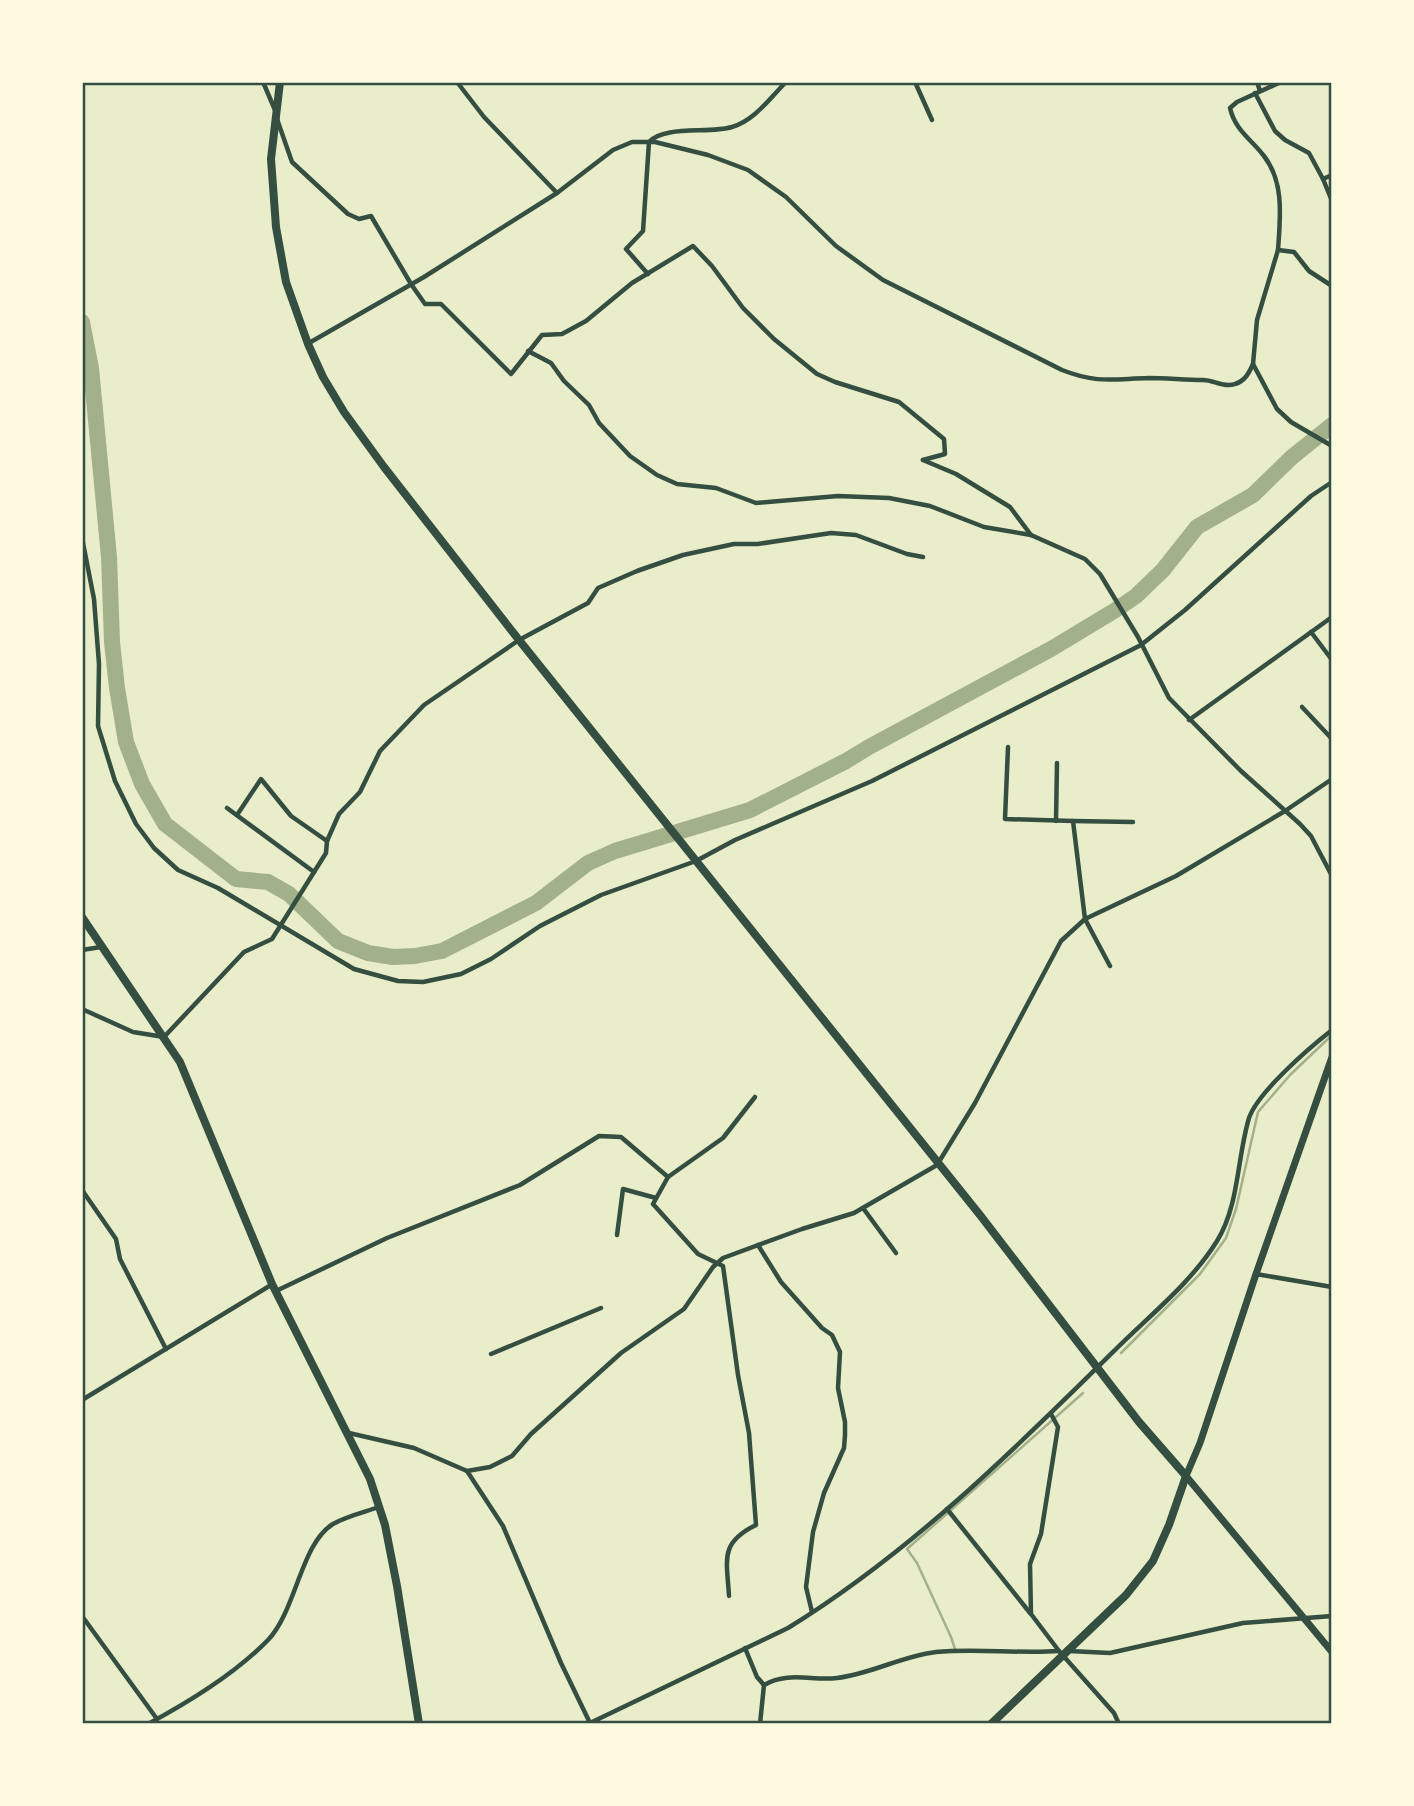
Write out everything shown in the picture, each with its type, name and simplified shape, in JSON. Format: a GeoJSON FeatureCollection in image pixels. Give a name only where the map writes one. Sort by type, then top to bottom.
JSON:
{"type":"FeatureCollection","features":[{"type":"Feature","properties":{"kind":"main road"},"geometry":{"type":"LineString","coordinates":[[280,82],[271,159],[276,227],[286,282],[323,377],[360,434],[519,640],[1139,1422],[1332,1652]]}},
{"type":"Feature","properties":{"kind":"main road"},"geometry":{"type":"LineString","coordinates":[[82,917],[180,1062],[274,1288],[370,1479],[380,1506],[397,1586],[419,1724]]}},
{"type":"Feature","properties":{"kind":"main road"},"geometry":{"type":"LineString","coordinates":[[991,1724],[1063,1652],[1126,1595],[1153,1561],[1200,1443],[1332,1057]]}},
{"type":"Feature","properties":{"kind":"street"},"geometry":{"type":"LineString","coordinates":[[263,82],[292,162],[348,214],[359,219],[371,216],[425,304],[441,304],[511,374],[542,335],[562,334],[586,321],[632,283],[693,246],[712,266],[743,308],[774,339],[817,373],[835,382],[899,402],[944,439],[945,454],[923,460],[956,474],[1010,507],[1031,536]]}},
{"type":"Feature","properties":{"kind":"street"},"geometry":{"type":"LineString","coordinates":[[457,82],[484,117],[557,193]]}},
{"type":"Feature","properties":{"kind":"street"},"geometry":{"type":"LineString","coordinates":[[648,274],[626,249],[643,231],[649,142],[654,136],[676,132],[713,131],[735,126],[756,114],[786,82]]}},
{"type":"Feature","properties":{"kind":"street"},"geometry":{"type":"LineString","coordinates":[[915,82],[932,120]]}},
{"type":"Feature","properties":{"kind":"street"},"geometry":{"type":"LineString","coordinates":[[1257,82],[1257,92],[1275,131],[1285,140],[1309,153],[1332,201]]}},
{"type":"Feature","properties":{"kind":"street"},"geometry":{"type":"LineString","coordinates":[[308,344],[411,284],[557,193],[613,150],[632,142],[649,142],[708,155],[748,170],[786,197],[836,246],[883,280],[1071,373],[1107,381],[1149,378],[1208,380],[1221,385],[1235,384],[1247,377],[1253,364],[1256,320],[1278,250],[1282,205],[1275,179],[1265,158],[1241,132],[1233,120],[1230,108],[1237,102],[1281,82]]}},
{"type":"Feature","properties":{"kind":"street"},"geometry":{"type":"LineString","coordinates":[[1323,178],[1332,175]]}},
{"type":"Feature","properties":{"kind":"street"},"geometry":{"type":"LineString","coordinates":[[1278,250],[1294,252],[1309,271],[1332,286]]}},
{"type":"Feature","properties":{"kind":"street"},"geometry":{"type":"LineString","coordinates":[[528,351],[551,363],[564,381],[589,405],[599,423],[630,456],[657,475],[677,484],[716,488],[756,503],[838,496],[889,498],[930,506],[984,527],[1031,536],[1085,559],[1100,574],[1138,637],[1168,698],[1311,836],[1332,876]]}},
{"type":"Feature","properties":{"kind":"street"},"geometry":{"type":"LineString","coordinates":[[1253,364],[1278,409],[1291,422],[1332,446]]}},
{"type":"Feature","properties":{"kind":"street"},"geometry":{"type":"LineString","coordinates":[[82,538],[88,551],[84,559],[94,599],[99,664],[98,726],[116,781],[136,824],[154,848],[178,870],[218,888],[281,928],[354,969],[398,981],[423,982],[461,974],[491,959],[540,926],[601,895],[695,859],[872,781],[1141,645],[1185,610],[1311,496],[1332,482]]}},
{"type":"Feature","properties":{"kind":"street"},"geometry":{"type":"LineString","coordinates":[[82,1009],[133,1032],[164,1037],[244,952],[272,939],[281,928],[326,853],[327,841],[339,814],[360,792],[380,751],[424,705],[519,640],[587,603],[598,588],[637,570],[695,552],[734,544],[758,544],[831,533],[856,535],[907,554],[923,557]]}},
{"type":"Feature","properties":{"kind":"street"},"geometry":{"type":"LineString","coordinates":[[1189,720],[1332,617]]}},
{"type":"Feature","properties":{"kind":"street"},"geometry":{"type":"LineString","coordinates":[[1311,632],[1332,660]]}},
{"type":"Feature","properties":{"kind":"street"},"geometry":{"type":"LineString","coordinates":[[1302,707],[1332,739]]}},
{"type":"Feature","properties":{"kind":"street"},"geometry":{"type":"LineString","coordinates":[[1008,747],[1005,819],[1133,821]]}},
{"type":"Feature","properties":{"kind":"street"},"geometry":{"type":"LineString","coordinates":[[1056,821],[1057,763]]}},
{"type":"Feature","properties":{"kind":"street"},"geometry":{"type":"LineString","coordinates":[[237,815],[261,779],[291,816],[327,841]]}},
{"type":"Feature","properties":{"kind":"street"},"geometry":{"type":"LineString","coordinates":[[349,1433],[414,1448],[467,1471],[490,1467],[512,1456],[531,1434],[621,1353],[684,1309],[723,1258],[863,1208],[937,1165],[975,1103],[1061,942],[1085,919],[1176,876],[1285,811],[1332,779]]}},
{"type":"Feature","properties":{"kind":"street"},"geometry":{"type":"LineString","coordinates":[[227,808],[313,874]]}},
{"type":"Feature","properties":{"kind":"street"},"geometry":{"type":"LineString","coordinates":[[1073,821],[1085,919],[1110,966]]}},
{"type":"Feature","properties":{"kind":"street"},"geometry":{"type":"LineString","coordinates":[[82,950],[102,946]]}},
{"type":"Feature","properties":{"kind":"street"},"geometry":{"type":"LineString","coordinates":[[467,1471],[503,1526],[590,1724],[788,1628],[949,1511],[1054,1417],[1098,1367],[1198,1268],[1218,1240],[1233,1192],[1250,1116],[1262,1097],[1299,1058],[1332,1030]]}},
{"type":"Feature","properties":{"kind":"street"},"geometry":{"type":"LineString","coordinates":[[729,1596],[727,1557],[730,1545],[734,1537],[756,1525],[749,1433],[737,1376],[723,1266],[698,1254],[653,1204],[668,1177],[723,1138],[755,1097]]}},
{"type":"Feature","properties":{"kind":"street"},"geometry":{"type":"LineString","coordinates":[[82,1400],[274,1288],[387,1238],[520,1185],[599,1136],[621,1137],[668,1177]]}},
{"type":"Feature","properties":{"kind":"street"},"geometry":{"type":"LineString","coordinates":[[617,1235],[623,1189],[656,1198]]}},
{"type":"Feature","properties":{"kind":"street"},"geometry":{"type":"LineString","coordinates":[[82,1190],[116,1239],[120,1259],[166,1349]]}},
{"type":"Feature","properties":{"kind":"street"},"geometry":{"type":"LineString","coordinates":[[863,1208],[896,1253]]}},
{"type":"Feature","properties":{"kind":"street"},"geometry":{"type":"LineString","coordinates":[[758,1245],[781,1282],[822,1328],[832,1335],[840,1352],[838,1388],[845,1422],[844,1448],[824,1493],[813,1532],[806,1587],[812,1613]]}},
{"type":"Feature","properties":{"kind":"street"},"geometry":{"type":"LineString","coordinates":[[1256,1274],[1332,1287]]}},
{"type":"Feature","properties":{"kind":"street"},"geometry":{"type":"LineString","coordinates":[[491,1354],[601,1308]]}},
{"type":"Feature","properties":{"kind":"street"},"geometry":{"type":"LineString","coordinates":[[1031,1614],[1030,1564],[1041,1534],[1058,1427],[1054,1417]]}},
{"type":"Feature","properties":{"kind":"street"},"geometry":{"type":"LineString","coordinates":[[148,1724],[215,1684],[268,1640],[285,1615],[315,1544],[332,1524],[380,1506]]}},
{"type":"Feature","properties":{"kind":"street"},"geometry":{"type":"LineString","coordinates":[[949,1511],[1114,1713],[1119,1724]]}},
{"type":"Feature","properties":{"kind":"street"},"geometry":{"type":"LineString","coordinates":[[82,1616],[158,1719]]}},
{"type":"Feature","properties":{"kind":"street"},"geometry":{"type":"LineString","coordinates":[[764,1685],[794,1675],[839,1678],[935,1652],[985,1650],[1110,1653],[1243,1623],[1332,1616]]}},
{"type":"Feature","properties":{"kind":"street"},"geometry":{"type":"LineString","coordinates":[[745,1648],[757,1677],[764,1685],[760,1724]]}},
{"type":"Feature","properties":{"kind":"waterway"},"geometry":{"type":"LineString","coordinates":[[82,322],[91,368],[109,557],[112,642],[117,688],[126,742],[142,784],[165,824],[236,879],[268,882],[289,894],[338,941],[368,953],[393,957],[442,951],[536,903],[588,863],[615,851],[750,810],[1051,649],[1136,596],[1163,570],[1197,527],[1253,495],[1292,457],[1332,425]]}},
{"type":"Feature","properties":{"kind":"waterway"},"geometry":{"type":"LineString","coordinates":[[1121,1353],[1200,1274],[1226,1238],[1236,1209],[1258,1112],[1290,1075],[1332,1035]]}},
{"type":"Feature","properties":{"kind":"waterway"},"geometry":{"type":"LineString","coordinates":[[955,1649],[917,1563],[907,1549],[1083,1393]]}}]}
